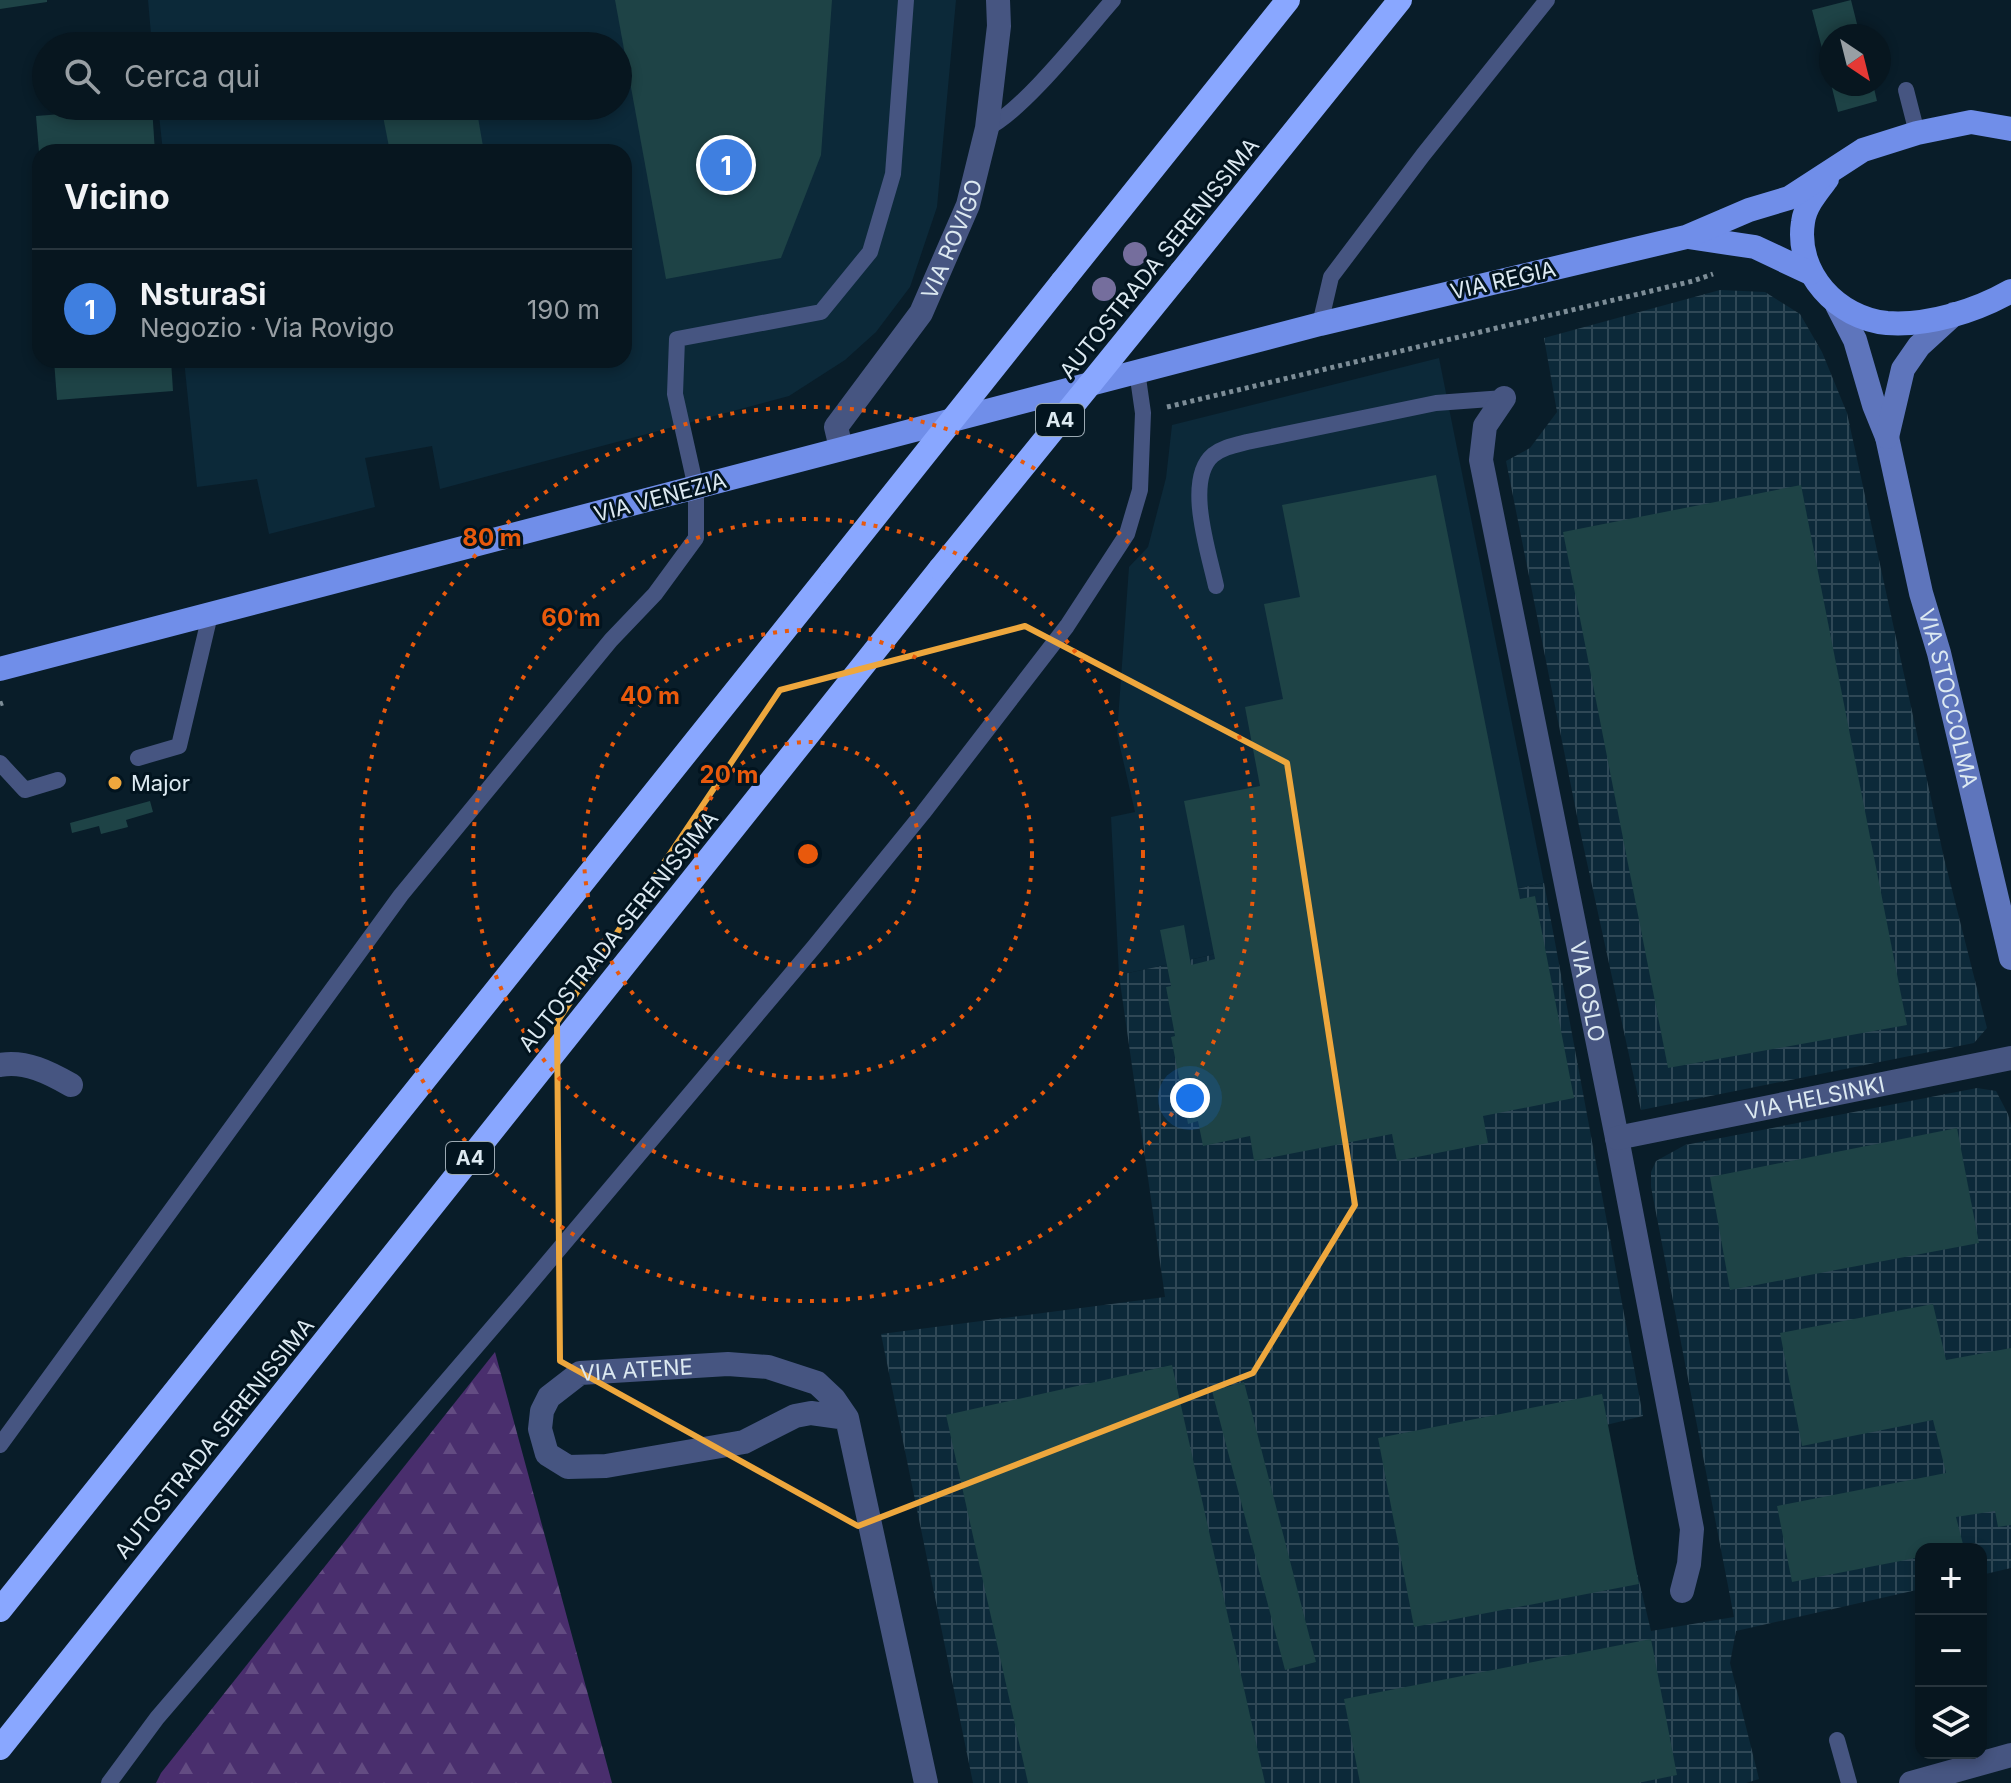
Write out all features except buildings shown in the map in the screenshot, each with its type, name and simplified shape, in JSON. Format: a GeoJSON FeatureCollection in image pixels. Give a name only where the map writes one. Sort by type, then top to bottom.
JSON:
{"type":"FeatureCollection","features":[{"type":"Feature","properties":{"kind":"highway"},"geometry":{"type":"LineString","coordinates":[[0,1610],[1288,0]]}},
{"type":"Feature","properties":{"kind":"highway","name":"AUTOSTRADA SERENISSIMA"},"geometry":{"type":"LineString","coordinates":[[0,1748],[940,569],[1400,0]]}},
{"type":"Feature","properties":{"kind":"main road","name":"VIA REGIA"},"geometry":{"type":"LineString","coordinates":[[1320,324],[1686,237],[1749,210],[1789,198],[1863,150],[1917,133],[1971,122],[2011,129]]}},
{"type":"Feature","properties":{"kind":"main road","name":"VIA REGIA"},"geometry":{"type":"LineString","coordinates":[[1833,171],[1811,201],[1803,219],[1802,248],[1810,273],[1837,305],[1886,323],[1915,322],[1954,314],[2011,291]]}},
{"type":"Feature","properties":{"kind":"main road","name":"VIA REGIA"},"geometry":{"type":"LineString","coordinates":[[1686,237],[1755,247],[1810,273]]}},
{"type":"Feature","properties":{"kind":"main road","name":"VIA VENEZIA"},"geometry":{"type":"LineString","coordinates":[[0,669],[1320,324]]}},
{"type":"Feature","properties":{"kind":"street","name":"VIA ROVIGO"},"geometry":{"type":"LineString","coordinates":[[841,448],[836,427],[921,313],[968,205],[987,128],[999,26],[998,0]]}},
{"type":"Feature","properties":{"kind":"street","name":"VIA STOCCOLMA"},"geometry":{"type":"LineString","coordinates":[[1837,305],[1855,340],[1887,437],[1921,593],[1939,653],[2011,958]]}},
{"type":"Feature","properties":{"kind":"street","name":"VIA STOCCOLMA"},"geometry":{"type":"LineString","coordinates":[[1887,437],[1903,369],[1919,346],[1954,314]]}},
{"type":"Feature","properties":{"kind":"street","name":"VIA OSLO"},"geometry":{"type":"LineString","coordinates":[[1504,398],[1485,426],[1481,460],[1692,1529],[1689,1564],[1682,1591]]}},
{"type":"Feature","properties":{"kind":"street","name":"VIA HELSINKI"},"geometry":{"type":"LineString","coordinates":[[1617,1138],[2011,1058]]}},
{"type":"Feature","properties":{"kind":"street"},"geometry":{"type":"LineString","coordinates":[[0,1065],[9,1063],[46,1071],[71,1085]]}},
{"type":"Feature","properties":{"kind":"street","name":"VIA ATENE"},"geometry":{"type":"LineString","coordinates":[[847,1418],[811,1413],[795,1416],[744,1442],[606,1466],[568,1467],[547,1454],[540,1429],[542,1411],[549,1397],[580,1373],[728,1364],[768,1367],[817,1383],[834,1399],[847,1418],[926,1783]]}},
{"type":"Feature","properties":{"kind":"street"},"geometry":{"type":"LineString","coordinates":[[1911,1783],[2011,1755]]}},
{"type":"Feature","properties":{"kind":"lane"},"geometry":{"type":"LineString","coordinates":[[0,1445],[401,895],[611,640],[663,583],[696,538],[696,488],[675,394],[677,339],[821,312],[870,252],[893,174],[906,0]]}},
{"type":"Feature","properties":{"kind":"lane"},"geometry":{"type":"LineString","coordinates":[[987,128],[999,122],[1037,86],[1113,0]]}},
{"type":"Feature","properties":{"kind":"lane"},"geometry":{"type":"LineString","coordinates":[[1320,324],[1331,277],[1423,155],[1547,0]]}},
{"type":"Feature","properties":{"kind":"lane"},"geometry":{"type":"LineString","coordinates":[[1906,90],[1917,133]]}},
{"type":"Feature","properties":{"kind":"lane"},"geometry":{"type":"LineString","coordinates":[[109,1783],[157,1718],[814,947],[923,813],[1067,626],[1127,534],[1140,490],[1143,413],[1137,371]]}},
{"type":"Feature","properties":{"kind":"lane"},"geometry":{"type":"LineString","coordinates":[[1216,586],[1197,492],[1202,472],[1211,457],[1225,448],[1247,442],[1436,403],[1504,398]]}},
{"type":"Feature","properties":{"kind":"lane"},"geometry":{"type":"LineString","coordinates":[[138,758],[179,746],[210,615]]}},
{"type":"Feature","properties":{"kind":"lane"},"geometry":{"type":"LineString","coordinates":[[0,763],[25,790],[58,780]]}},
{"type":"Feature","properties":{"kind":"lane"},"geometry":{"type":"LineString","coordinates":[[1837,1740],[1849,1783]]}},
{"type":"Feature","properties":{"kind":"path"},"geometry":{"type":"LineString","coordinates":[[1143,413],[1693,281],[1734,266],[1755,247]]}},
{"type":"Feature","properties":{"kind":"highlighted area"},"geometry":{"type":"Polygon","coordinates":[[[1025,626],[1287,763],[1355,1205],[1253,1373],[858,1526],[560,1361],[557,1022],[780,690],[1025,626]]]}},
{"type":"Feature","properties":{"kind":"shaded area"},"geometry":{"type":"Polygon","coordinates":[[[148,0],[956,0],[937,207],[910,287],[876,332],[845,360],[789,396],[440,489],[432,446],[365,458],[375,507],[269,534],[257,479],[197,487],[185,368],[632,368],[632,144],[162,144],[160,120],[632,120],[632,32],[151,32],[148,0]]]}},
{"type":"Feature","properties":{"kind":"shaded area"},"geometry":{"type":"Polygon","coordinates":[[[1720,290],[1765,292],[1800,314],[1822,352],[1847,413],[1944,858],[1987,1028],[1974,1043],[1641,1110],[1579,826],[1506,461],[1530,448],[1557,412],[1544,338],[1720,290]]]}},
{"type":"Feature","properties":{"kind":"shaded area"},"geometry":{"type":"Polygon","coordinates":[[[1439,358],[1544,883],[1119,975],[1111,817],[1135,812],[1117,734],[1129,567],[1148,547],[1166,478],[1172,425],[1439,358]]]}},
{"type":"Feature","properties":{"kind":"shaded area"},"geometry":{"type":"Polygon","coordinates":[[[1544,883],[1643,1416],[1602,1426],[1651,1631],[1734,1617],[1651,1187],[1651,1172],[1656,1161],[1685,1145],[1977,1088],[1996,1091],[2011,1125],[2011,1568],[1987,1574],[1987,1543],[1915,1543],[1915,1590],[1736,1631],[1730,1663],[1759,1779],[1746,1783],[973,1783],[881,1334],[1165,1297],[1119,975],[1544,883]]]}},
{"type":"Feature","properties":{"kind":"green space"},"geometry":{"type":"Polygon","coordinates":[[[495,1352],[612,1783],[156,1783],[161,1773],[495,1352]]]}},
{"type":"Feature","properties":{"kind":"place","name":"NsturaSi"},"geometry":{"type":"Point","coordinates":[726,165]}},
{"type":"Feature","properties":{"kind":"place","name":"Major"},"geometry":{"type":"Point","coordinates":[115,783]}}]}
